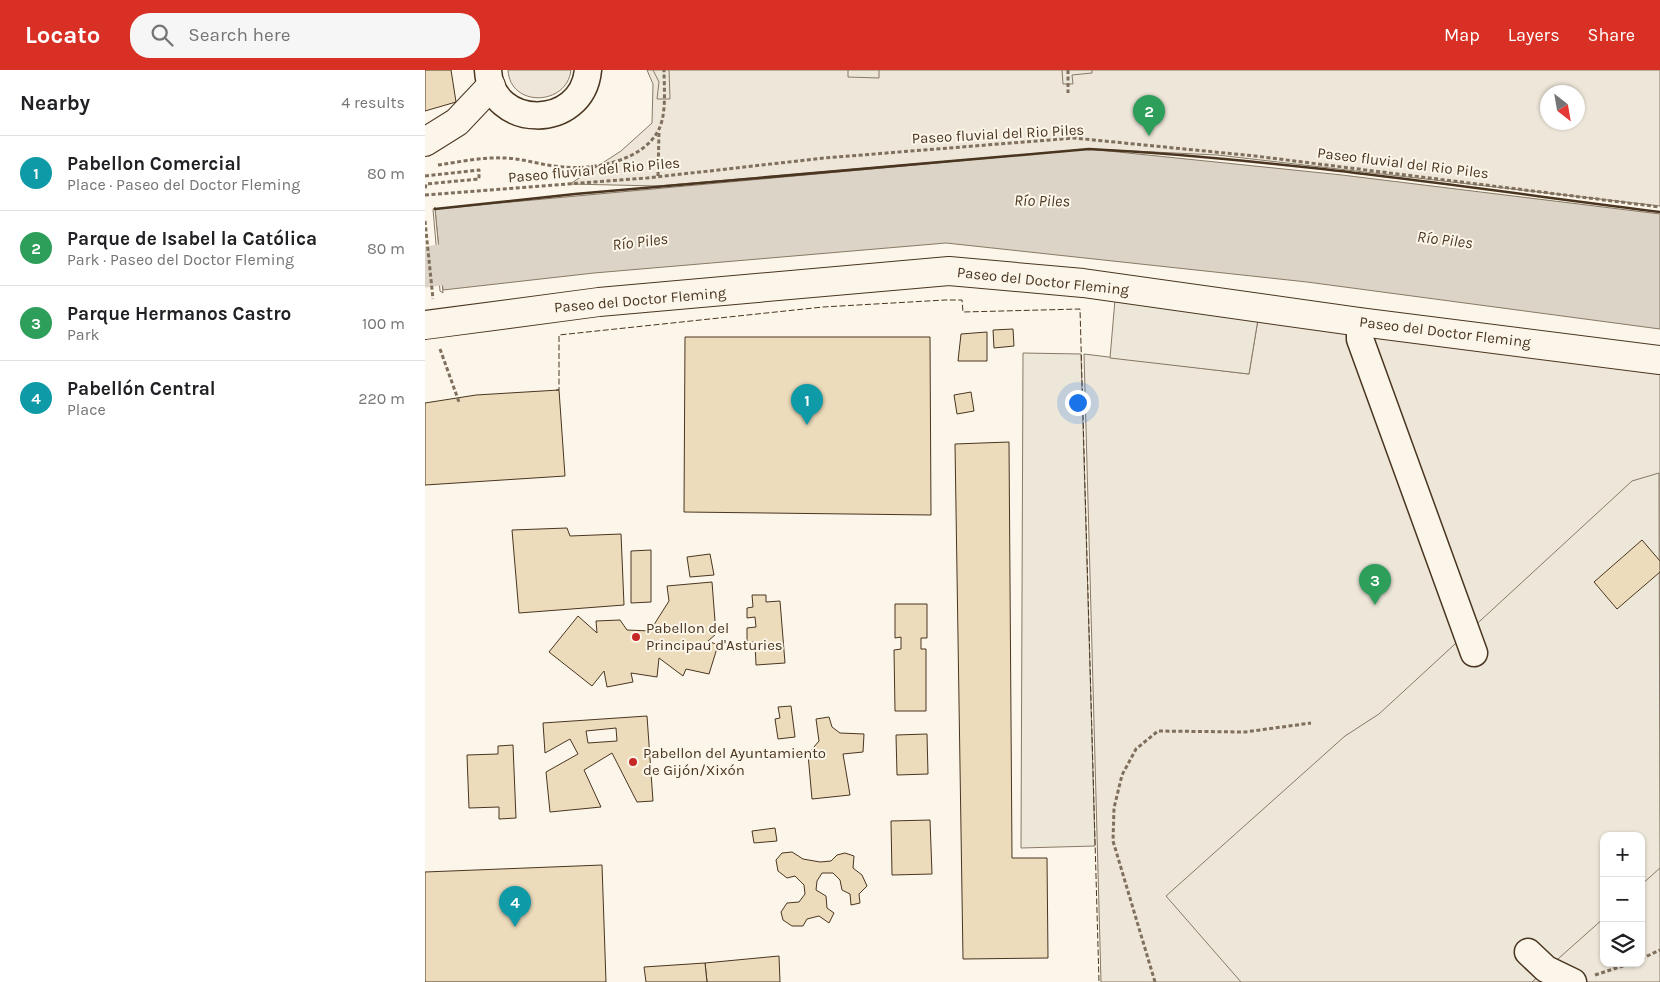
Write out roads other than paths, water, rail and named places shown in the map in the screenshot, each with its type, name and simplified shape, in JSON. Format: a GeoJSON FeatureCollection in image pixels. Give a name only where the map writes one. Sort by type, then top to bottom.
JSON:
{"type":"FeatureCollection","features":[{"type":"Feature","properties":{"kind":"main road"},"geometry":{"type":"LineString","coordinates":[[429,153],[457,122],[490,78]]}},
{"type":"Feature","properties":{"kind":"main road","name":"Paseo del Doctor Fleming"},"geometry":{"type":"LineString","coordinates":[[431,316],[949,271],[1083,283],[1360,322],[1660,360]]}},
{"type":"Feature","properties":{"kind":"street"},"geometry":{"type":"LineString","coordinates":[[490,78],[503,102],[519,113],[545,116],[558,112],[578,97],[585,85],[588,70]]}},
{"type":"Feature","properties":{"kind":"street"},"geometry":{"type":"LineString","coordinates":[[1360,322],[1360,339],[1474,653]]}},
{"type":"Feature","properties":{"kind":"street"},"geometry":{"type":"LineString","coordinates":[[1528,952],[1546,969],[1582,979]]}},
{"type":"Feature","properties":{"kind":"water"},"geometry":{"type":"Polygon","coordinates":[[[1089,149],[1342,175],[1660,214],[1660,329],[1307,282],[946,243],[594,273],[443,290],[435,209],[1089,149]]]}},
{"type":"Feature","properties":{"kind":"waterway","name":"Río Piles"},"geometry":{"type":"LineString","coordinates":[[425,267],[497,258]]}},
{"type":"Feature","properties":{"kind":"place","name":"Parque de Isabel la Católica"},"geometry":{"type":"Point","coordinates":[1149,136]}},
{"type":"Feature","properties":{"kind":"place","name":"Pabellon Comercial"},"geometry":{"type":"Point","coordinates":[807,425]}},
{"type":"Feature","properties":{"kind":"place","name":"Parque Hermanos Castro"},"geometry":{"type":"Point","coordinates":[1375,605]}},
{"type":"Feature","properties":{"kind":"place","name":"Pabellon del Principau d'Asturies"},"geometry":{"type":"Point","coordinates":[636,637]}},
{"type":"Feature","properties":{"kind":"place","name":"Pabellon del Ayuntamiento de Gijón/Xixón"},"geometry":{"type":"Point","coordinates":[633,762]}},
{"type":"Feature","properties":{"kind":"place","name":"Pabellón Central"},"geometry":{"type":"Point","coordinates":[515,927]}}]}
